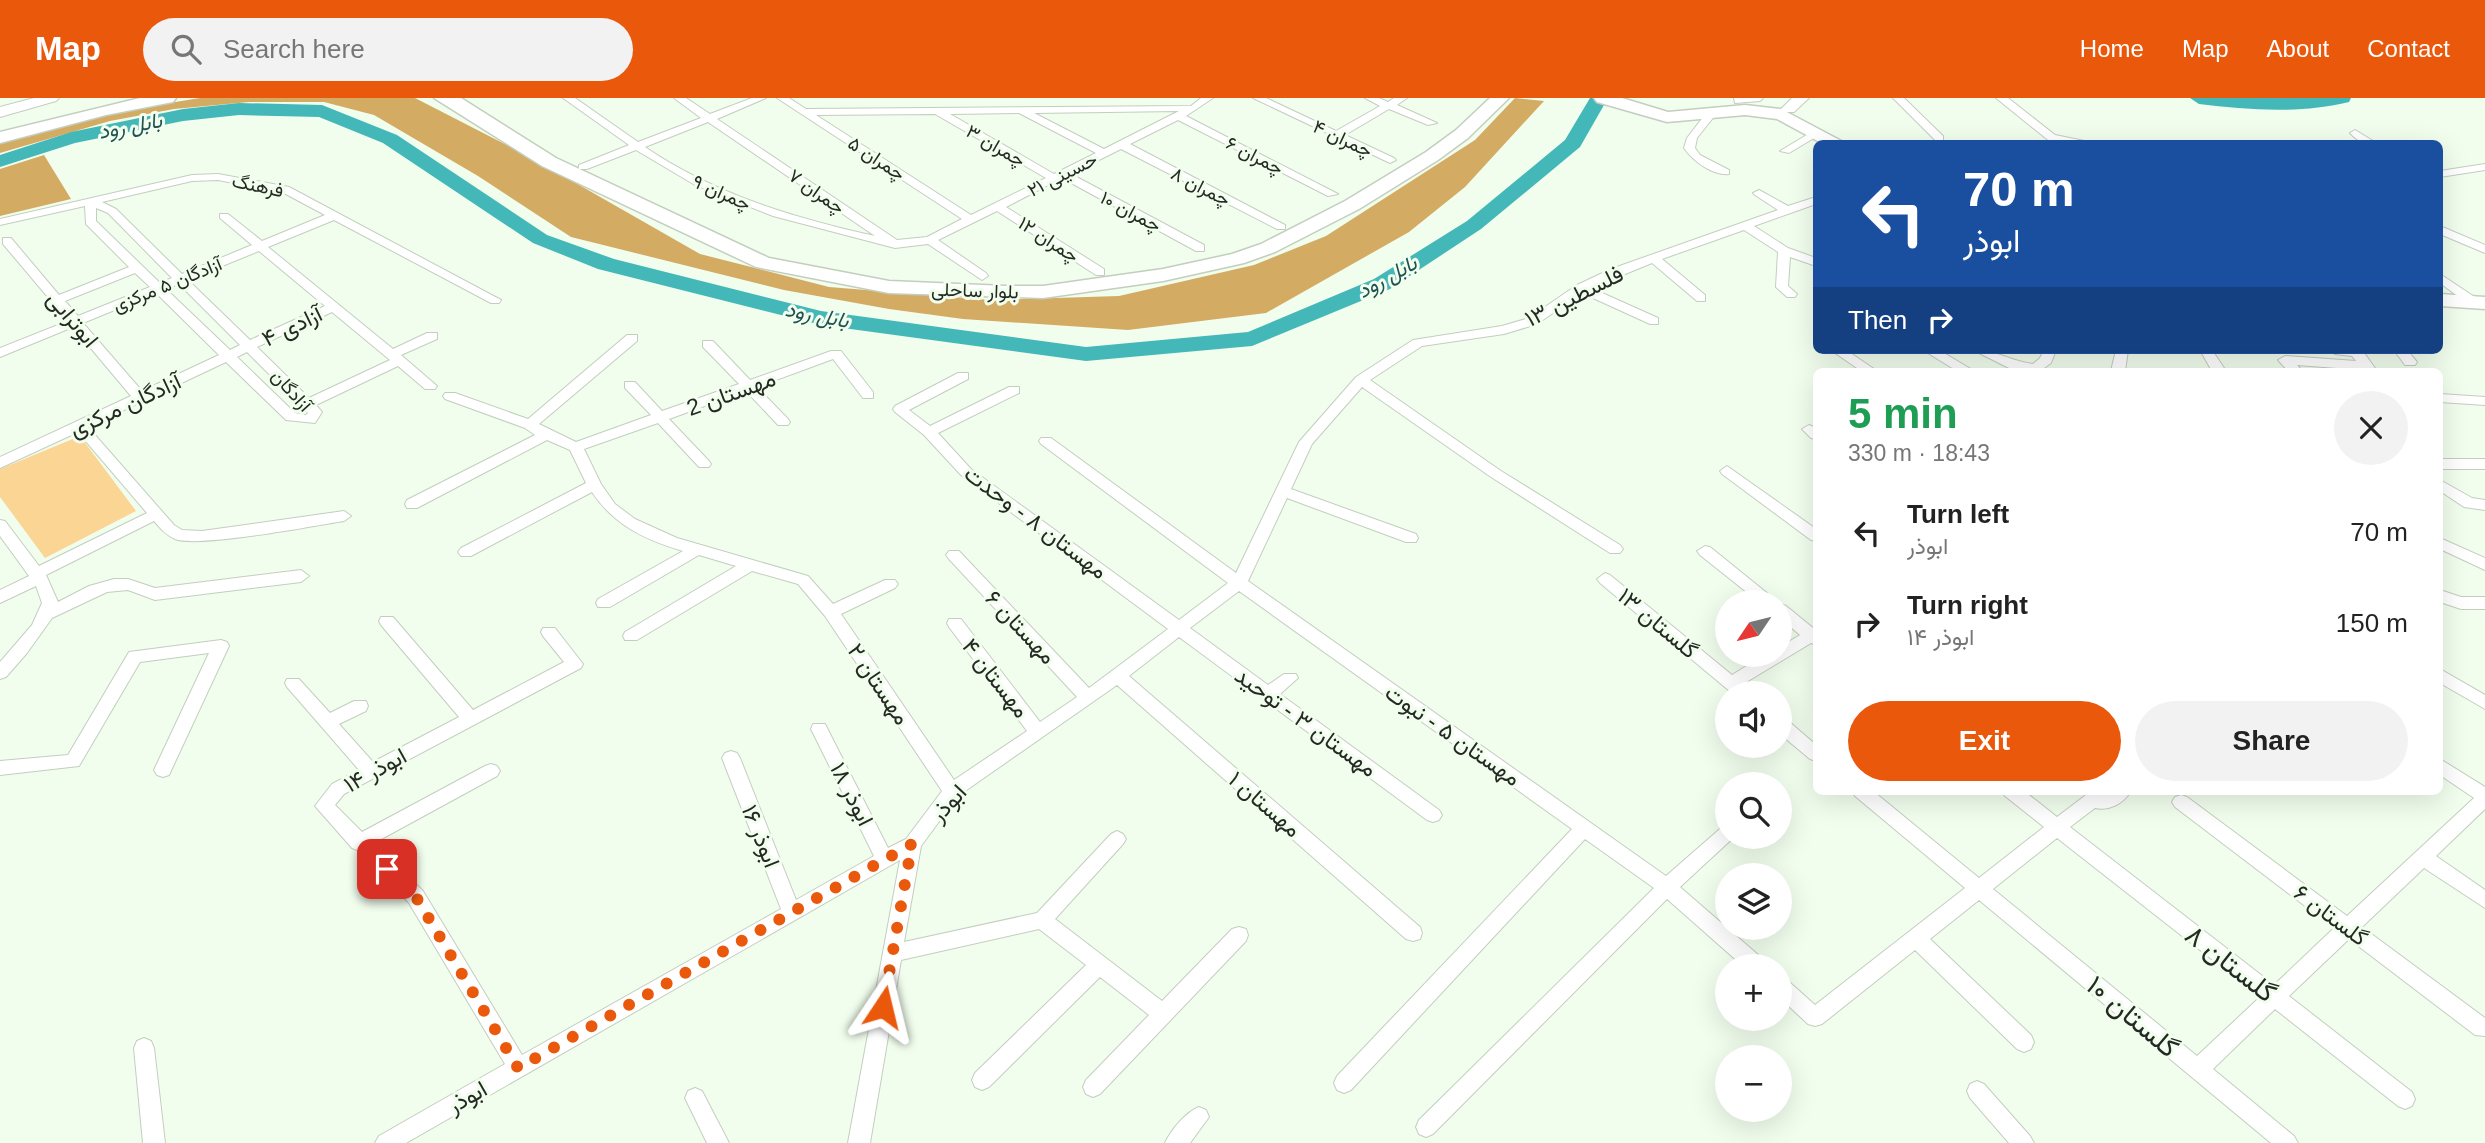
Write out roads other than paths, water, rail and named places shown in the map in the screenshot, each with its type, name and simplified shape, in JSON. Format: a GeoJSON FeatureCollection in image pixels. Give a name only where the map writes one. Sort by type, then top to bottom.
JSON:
{"type":"FeatureCollection","features":[{"type":"Feature","properties":{"kind":"main road"},"geometry":{"type":"LineString","coordinates":[[0,105],[51,98]]}},
{"type":"Feature","properties":{"kind":"main road"},"geometry":{"type":"LineString","coordinates":[[0,138],[104,110],[167,98]]}},
{"type":"Feature","properties":{"kind":"main road"},"geometry":{"type":"LineString","coordinates":[[1603,98],[1667,117],[1790,107],[1832,140]]}},
{"type":"Feature","properties":{"kind":"main road"},"geometry":{"type":"LineString","coordinates":[[1689,98],[1747,99],[1790,107],[1848,140]]}},
{"type":"Feature","properties":{"kind":"main road","name":"بلوار ساحلی"},"geometry":{"type":"LineString","coordinates":[[456,100],[550,162],[587,182],[763,263],[889,287],[1006,292],[1043,292],[1163,275],[1237,259],[1268,248],[1352,205],[1411,170],[1462,134],[1494,102]]}},
{"type":"Feature","properties":{"kind":"main road"},"geometry":{"type":"LineString","coordinates":[[0,112],[24,101]]}},
{"type":"Feature","properties":{"kind":"main road"},"geometry":{"type":"LineString","coordinates":[[24,101],[40,128]]}},
{"type":"Feature","properties":{"kind":"main road"},"geometry":{"type":"LineString","coordinates":[[2443,301],[2482,308]]}},
{"type":"Feature","properties":{"kind":"main road"},"geometry":{"type":"LineString","coordinates":[[2443,314],[2482,308]]}},
{"type":"Feature","properties":{"kind":"street","name":"چمران ۹"},"geometry":{"type":"LineString","coordinates":[[568,98],[673,169],[771,213],[895,244]]}},
{"type":"Feature","properties":{"kind":"street","name":"چمران ۷"},"geometry":{"type":"LineString","coordinates":[[679,98],[895,244]]}},
{"type":"Feature","properties":{"kind":"street"},"geometry":{"type":"LineString","coordinates":[[583,167],[761,98]]}},
{"type":"Feature","properties":{"kind":"street","name":"چمران ۵"},"geometry":{"type":"LineString","coordinates":[[782,98],[971,219]]}},
{"type":"Feature","properties":{"kind":"street"},"geometry":{"type":"LineString","coordinates":[[793,104],[1118,98]]}},
{"type":"Feature","properties":{"kind":"street","name":"حسینی ۲۱"},"geometry":{"type":"LineString","coordinates":[[930,240],[1194,108],[1208,98]]}},
{"type":"Feature","properties":{"kind":"street","name":"چمران ۴"},"geometry":{"type":"LineString","coordinates":[[1258,98],[1390,160]]}},
{"type":"Feature","properties":{"kind":"street"},"geometry":{"type":"LineString","coordinates":[[1370,98],[1432,123]]}},
{"type":"Feature","properties":{"kind":"street"},"geometry":{"type":"LineString","coordinates":[[1336,135],[1402,98]]}},
{"type":"Feature","properties":{"kind":"street"},"geometry":{"type":"LineString","coordinates":[[1898,98],[1939,138]]}},
{"type":"Feature","properties":{"kind":"street"},"geometry":{"type":"LineString","coordinates":[[2001,98],[2056,140]]}},
{"type":"Feature","properties":{"kind":"street"},"geometry":{"type":"LineString","coordinates":[[807,112],[1194,108]]}},
{"type":"Feature","properties":{"kind":"street"},"geometry":{"type":"LineString","coordinates":[[1021,110],[1104,153]]}},
{"type":"Feature","properties":{"kind":"street","name":"چمران ۳"},"geometry":{"type":"LineString","coordinates":[[938,111],[1058,176]]}},
{"type":"Feature","properties":{"kind":"street"},"geometry":{"type":"LineString","coordinates":[[1711,114],[1692,138],[1689,148],[1696,157],[1725,172]]}},
{"type":"Feature","properties":{"kind":"street","name":"چمران ۶"},"geometry":{"type":"LineString","coordinates":[[1178,116],[1332,194]]}},
{"type":"Feature","properties":{"kind":"street"},"geometry":{"type":"LineString","coordinates":[[1785,151],[1819,132]]}},
{"type":"Feature","properties":{"kind":"street"},"geometry":{"type":"LineString","coordinates":[[2355,133],[2366,140]]}},
{"type":"Feature","properties":{"kind":"street","name":"چمران ۸"},"geometry":{"type":"LineString","coordinates":[[1121,144],[1281,227]]}},
{"type":"Feature","properties":{"kind":"street"},"geometry":{"type":"LineString","coordinates":[[2443,174],[2485,167]]}},
{"type":"Feature","properties":{"kind":"street","name":"فرهنگ"},"geometry":{"type":"LineString","coordinates":[[0,222],[210,176],[280,187],[495,300]]}},
{"type":"Feature","properties":{"kind":"street","name":"چمران ۱۰"},"geometry":{"type":"LineString","coordinates":[[1058,176],[1200,248]]}},
{"type":"Feature","properties":{"kind":"street"},"geometry":{"type":"LineString","coordinates":[[1759,193],[1787,210]]}},
{"type":"Feature","properties":{"kind":"street","name":"آزادگان"},"geometry":{"type":"LineString","coordinates":[[91,201],[112,211],[251,346],[315,412],[310,420],[291,417],[90,222],[91,201]]}},
{"type":"Feature","properties":{"kind":"street","name":"فلسطین ۱۳"},"geometry":{"type":"LineString","coordinates":[[1239,583],[1306,442],[1361,380],[1418,343],[1504,330],[1533,321],[1581,288],[1653,258],[1813,201]]}},
{"type":"Feature","properties":{"kind":"street","name":"چمران ۱۲"},"geometry":{"type":"LineString","coordinates":[[998,206],[1100,272]]}},
{"type":"Feature","properties":{"kind":"street","name":"آزادگان ۵ مرکزی"},"geometry":{"type":"LineString","coordinates":[[0,353],[335,215]]}},
{"type":"Feature","properties":{"kind":"street"},"geometry":{"type":"LineString","coordinates":[[224,216],[430,386]]}},
{"type":"Feature","properties":{"kind":"street"},"geometry":{"type":"LineString","coordinates":[[1745,225],[1784,251],[1813,261]]}},
{"type":"Feature","properties":{"kind":"street"},"geometry":{"type":"LineString","coordinates":[[2443,231],[2485,248]]}},
{"type":"Feature","properties":{"kind":"street"},"geometry":{"type":"LineString","coordinates":[[2466,241],[2485,239]]}},
{"type":"Feature","properties":{"kind":"street"},"geometry":{"type":"LineString","coordinates":[[895,244],[930,240],[982,275]]}},
{"type":"Feature","properties":{"kind":"street","name":"ابوترابی"},"geometry":{"type":"LineString","coordinates":[[7,241],[139,398]]}},
{"type":"Feature","properties":{"kind":"street"},"geometry":{"type":"LineString","coordinates":[[1784,251],[1782,287],[1791,294]]}},
{"type":"Feature","properties":{"kind":"street"},"geometry":{"type":"LineString","coordinates":[[1653,258],[1701,298]]}},
{"type":"Feature","properties":{"kind":"street"},"geometry":{"type":"LineString","coordinates":[[57,300],[136,268]]}},
{"type":"Feature","properties":{"kind":"street"},"geometry":{"type":"LineString","coordinates":[[2443,280],[2482,308]]}},
{"type":"Feature","properties":{"kind":"street"},"geometry":{"type":"LineString","coordinates":[[1581,288],[1654,321]]}},
{"type":"Feature","properties":{"kind":"street","name":"آزادی ۴"},"geometry":{"type":"LineString","coordinates":[[251,346],[334,306]]}},
{"type":"Feature","properties":{"kind":"street"},"geometry":{"type":"LineString","coordinates":[[308,404],[432,336]]}},
{"type":"Feature","properties":{"kind":"street"},"geometry":{"type":"LineString","coordinates":[[530,425],[632,338]]}},
{"type":"Feature","properties":{"kind":"street"},"geometry":{"type":"LineString","coordinates":[[708,344],[783,422]]}},
{"type":"Feature","properties":{"kind":"street","name":"آزادگان مرکزی"},"geometry":{"type":"LineString","coordinates":[[0,463],[251,346]]}},
{"type":"Feature","properties":{"kind":"street"},"geometry":{"type":"LineString","coordinates":[[1843,354],[1865,368]]}},
{"type":"Feature","properties":{"kind":"street"},"geometry":{"type":"LineString","coordinates":[[1936,354],[1962,368]]}},
{"type":"Feature","properties":{"kind":"street"},"geometry":{"type":"LineString","coordinates":[[1988,354],[2016,366],[2036,368],[2046,360],[2048,354]]}},
{"type":"Feature","properties":{"kind":"street"},"geometry":{"type":"LineString","coordinates":[[2403,354],[2410,362]]}},
{"type":"Feature","properties":{"kind":"street","name":"مهستان 2"},"geometry":{"type":"LineString","coordinates":[[576,447],[836,355],[868,395]]}},
{"type":"Feature","properties":{"kind":"street"},"geometry":{"type":"LineString","coordinates":[[2292,368],[2285,360],[2368,368]]}},
{"type":"Feature","properties":{"kind":"street","name":"مهستان ۸ - وحدت"},"geometry":{"type":"LineString","coordinates":[[963,376],[900,408],[929,432],[966,472],[1179,629]]}},
{"type":"Feature","properties":{"kind":"street"},"geometry":{"type":"LineString","coordinates":[[1361,380],[1496,474],[1615,549]]}},
{"type":"Feature","properties":{"kind":"street"},"geometry":{"type":"LineString","coordinates":[[630,385],[704,464]]}},
{"type":"Feature","properties":{"kind":"street"},"geometry":{"type":"LineString","coordinates":[[929,432],[1014,390]]}},
{"type":"Feature","properties":{"kind":"street"},"geometry":{"type":"LineString","coordinates":[[450,396],[530,425],[546,435],[576,447],[594,485],[610,508],[630,523],[698,550],[803,580]]}},
{"type":"Feature","properties":{"kind":"street"},"geometry":{"type":"LineString","coordinates":[[2443,398],[2485,401]]}},
{"type":"Feature","properties":{"kind":"street"},"geometry":{"type":"LineString","coordinates":[[80,426],[174,533],[193,536],[344,516]]}},
{"type":"Feature","properties":{"kind":"street"},"geometry":{"type":"LineString","coordinates":[[412,504],[546,435]]}},
{"type":"Feature","properties":{"kind":"street","name":"مهستان ۵ - نبوت"},"geometry":{"type":"LineString","coordinates":[[1046,441],[1239,583],[1667,887],[1743,954]]}},
{"type":"Feature","properties":{"kind":"street"},"geometry":{"type":"LineString","coordinates":[[2443,464],[2485,464]]}},
{"type":"Feature","properties":{"kind":"street"},"geometry":{"type":"LineString","coordinates":[[1727,471],[1813,534]]}},
{"type":"Feature","properties":{"kind":"street"},"geometry":{"type":"LineString","coordinates":[[466,552],[594,485]]}},
{"type":"Feature","properties":{"kind":"street"},"geometry":{"type":"LineString","coordinates":[[2443,487],[2469,503],[2485,505]]}},
{"type":"Feature","properties":{"kind":"street"},"geometry":{"type":"LineString","coordinates":[[1283,491],[1411,538]]}},
{"type":"Feature","properties":{"kind":"street"},"geometry":{"type":"LineString","coordinates":[[0,597],[156,514]]}},
{"type":"Feature","properties":{"kind":"street"},"geometry":{"type":"LineString","coordinates":[[0,525],[50,599],[47,614],[0,673]]}},
{"type":"Feature","properties":{"kind":"street"},"geometry":{"type":"LineString","coordinates":[[2443,544],[2484,564]]}},
{"type":"Feature","properties":{"kind":"street"},"geometry":{"type":"LineString","coordinates":[[604,603],[698,550]]}},
{"type":"Feature","properties":{"kind":"street"},"geometry":{"type":"LineString","coordinates":[[1705,551],[1755,590]]}},
{"type":"Feature","properties":{"kind":"street","name":"مهستان ۶"},"geometry":{"type":"LineString","coordinates":[[954,555],[1088,698]]}},
{"type":"Feature","properties":{"kind":"street"},"geometry":{"type":"LineString","coordinates":[[631,636],[749,565]]}},
{"type":"Feature","properties":{"kind":"street"},"geometry":{"type":"LineString","coordinates":[[47,614],[113,585],[128,584],[145,593],[155,594],[302,576]]}},
{"type":"Feature","properties":{"kind":"street","name":"گلستان ۱۳"},"geometry":{"type":"LineString","coordinates":[[1605,579],[1729,681]]}},
{"type":"Feature","properties":{"kind":"street","name":"مهستان ۲"},"geometry":{"type":"LineString","coordinates":[[803,580],[831,612],[952,791]]}},
{"type":"Feature","properties":{"kind":"street","name":"ابوذر"},"geometry":{"type":"LineString","coordinates":[[386,1143],[912,844],[952,791],[1088,698],[1239,583]]}},
{"type":"Feature","properties":{"kind":"street"},"geometry":{"type":"LineString","coordinates":[[831,612],[890,584]]}},
{"type":"Feature","properties":{"kind":"street"},"geometry":{"type":"LineString","coordinates":[[2443,597],[2461,603],[2485,617]]}},
{"type":"Feature","properties":{"kind":"street"},"geometry":{"type":"LineString","coordinates":[[2461,603],[2485,603]]}},
{"type":"Feature","properties":{"kind":"street"},"geometry":{"type":"LineString","coordinates":[[1792,619],[1813,635]]}},
{"type":"Feature","properties":{"kind":"street"},"geometry":{"type":"LineString","coordinates":[[387,621],[471,719]]}},
{"type":"Feature","properties":{"kind":"street","name":"مهستان ۴"},"geometry":{"type":"LineString","coordinates":[[955,623],[1038,732]]}},
{"type":"Feature","properties":{"kind":"street","name":"مهستان ۳ - توحید"},"geometry":{"type":"LineString","coordinates":[[1179,629],[1433,815]]}},
{"type":"Feature","properties":{"kind":"street","name":"ابوذر ۱۴"},"geometry":{"type":"LineString","coordinates":[[518,1068],[416,897],[358,843],[324,806],[338,789],[575,664],[549,632]]}},
{"type":"Feature","properties":{"kind":"street"},"geometry":{"type":"LineString","coordinates":[[1748,681],[1813,637]]}},
{"type":"Feature","properties":{"kind":"street"},"geometry":{"type":"LineString","coordinates":[[0,768],[73,761],[135,656],[221,646],[163,770]]}},
{"type":"Feature","properties":{"kind":"street","name":"مهستان ۱"},"geometry":{"type":"LineString","coordinates":[[1118,676],[1413,933]]}},
{"type":"Feature","properties":{"kind":"street"},"geometry":{"type":"LineString","coordinates":[[2443,677],[2485,703]]}},
{"type":"Feature","properties":{"kind":"street"},"geometry":{"type":"LineString","coordinates":[[1267,694],[1290,678]]}},
{"type":"Feature","properties":{"kind":"street"},"geometry":{"type":"LineString","coordinates":[[293,683],[371,772]]}},
{"type":"Feature","properties":{"kind":"street"},"geometry":{"type":"LineString","coordinates":[[328,722],[360,706]]}},
{"type":"Feature","properties":{"kind":"street","name":"ابوذر ۱۸"},"geometry":{"type":"LineString","coordinates":[[819,729],[886,860]]}},
{"type":"Feature","properties":{"kind":"street"},"geometry":{"type":"LineString","coordinates":[[1792,734],[1813,752]]}},
{"type":"Feature","properties":{"kind":"street","name":"ابوذر ۱۶"},"geometry":{"type":"LineString","coordinates":[[731,758],[792,913]]}},
{"type":"Feature","properties":{"kind":"street"},"geometry":{"type":"LineString","coordinates":[[2198,1069],[2485,797],[2443,768]]}},
{"type":"Feature","properties":{"kind":"street"},"geometry":{"type":"LineString","coordinates":[[358,843],[491,771]]}},
{"type":"Feature","properties":{"kind":"street"},"geometry":{"type":"LineString","coordinates":[[1866,795],[1979,888]]}},
{"type":"Feature","properties":{"kind":"street","name":"گلستان ۸"},"geometry":{"type":"LineString","coordinates":[[2016,795],[2405,1098]]}},
{"type":"Feature","properties":{"kind":"street"},"geometry":{"type":"LineString","coordinates":[[1792,997],[1815,1017],[2057,827],[2091,796],[2105,803],[2116,795]]}},
{"type":"Feature","properties":{"kind":"street","name":"گلستان ۶"},"geometry":{"type":"LineString","coordinates":[[2181,802],[2482,1028]]}},
{"type":"Feature","properties":{"kind":"street"},"geometry":{"type":"LineString","coordinates":[[1344,1083],[1584,828]]}},
{"type":"Feature","properties":{"kind":"street"},"geometry":{"type":"LineString","coordinates":[[893,953],[1042,920],[1117,839]]}},
{"type":"Feature","properties":{"kind":"street"},"geometry":{"type":"LineString","coordinates":[[859,1143],[912,844]]}},
{"type":"Feature","properties":{"kind":"street"},"geometry":{"type":"LineString","coordinates":[[1426,1127],[1667,887],[1715,844]]}},
{"type":"Feature","properties":{"kind":"street"},"geometry":{"type":"LineString","coordinates":[[2423,857],[2485,900]]}},
{"type":"Feature","properties":{"kind":"street","name":"گلستان ۱۰"},"geometry":{"type":"LineString","coordinates":[[1979,888],[2287,1143]]}},
{"type":"Feature","properties":{"kind":"street"},"geometry":{"type":"LineString","coordinates":[[1042,920],[1163,1014]]}},
{"type":"Feature","properties":{"kind":"street"},"geometry":{"type":"LineString","coordinates":[[1093,1087],[1239,935]]}},
{"type":"Feature","properties":{"kind":"street"},"geometry":{"type":"LineString","coordinates":[[1916,938],[2024,1042]]}},
{"type":"Feature","properties":{"kind":"street"},"geometry":{"type":"LineString","coordinates":[[982,1080],[1099,965]]}},
{"type":"Feature","properties":{"kind":"street"},"geometry":{"type":"LineString","coordinates":[[144,1048],[154,1143]]}},
{"type":"Feature","properties":{"kind":"street"},"geometry":{"type":"LineString","coordinates":[[1977,1091],[2023,1143]]}},
{"type":"Feature","properties":{"kind":"street"},"geometry":{"type":"LineString","coordinates":[[695,1098],[718,1143]]}},
{"type":"Feature","properties":{"kind":"street"},"geometry":{"type":"LineString","coordinates":[[1176,1143],[1199,1117]]}},
{"type":"Feature","properties":{"kind":"waterway","name":"بابل رود"},"geometry":{"type":"LineString","coordinates":[[0,161],[71,138],[183,115],[239,109],[322,111],[390,139],[540,239],[606,264],[821,318],[1086,354],[1252,339],[1382,284],[1474,225],[1573,143],[1599,98]]}},
{"type":"Feature","properties":{"kind":"waterway"},"geometry":{"type":"LineString","coordinates":[[2199,98],[2270,104],[2342,98]]}}]}
